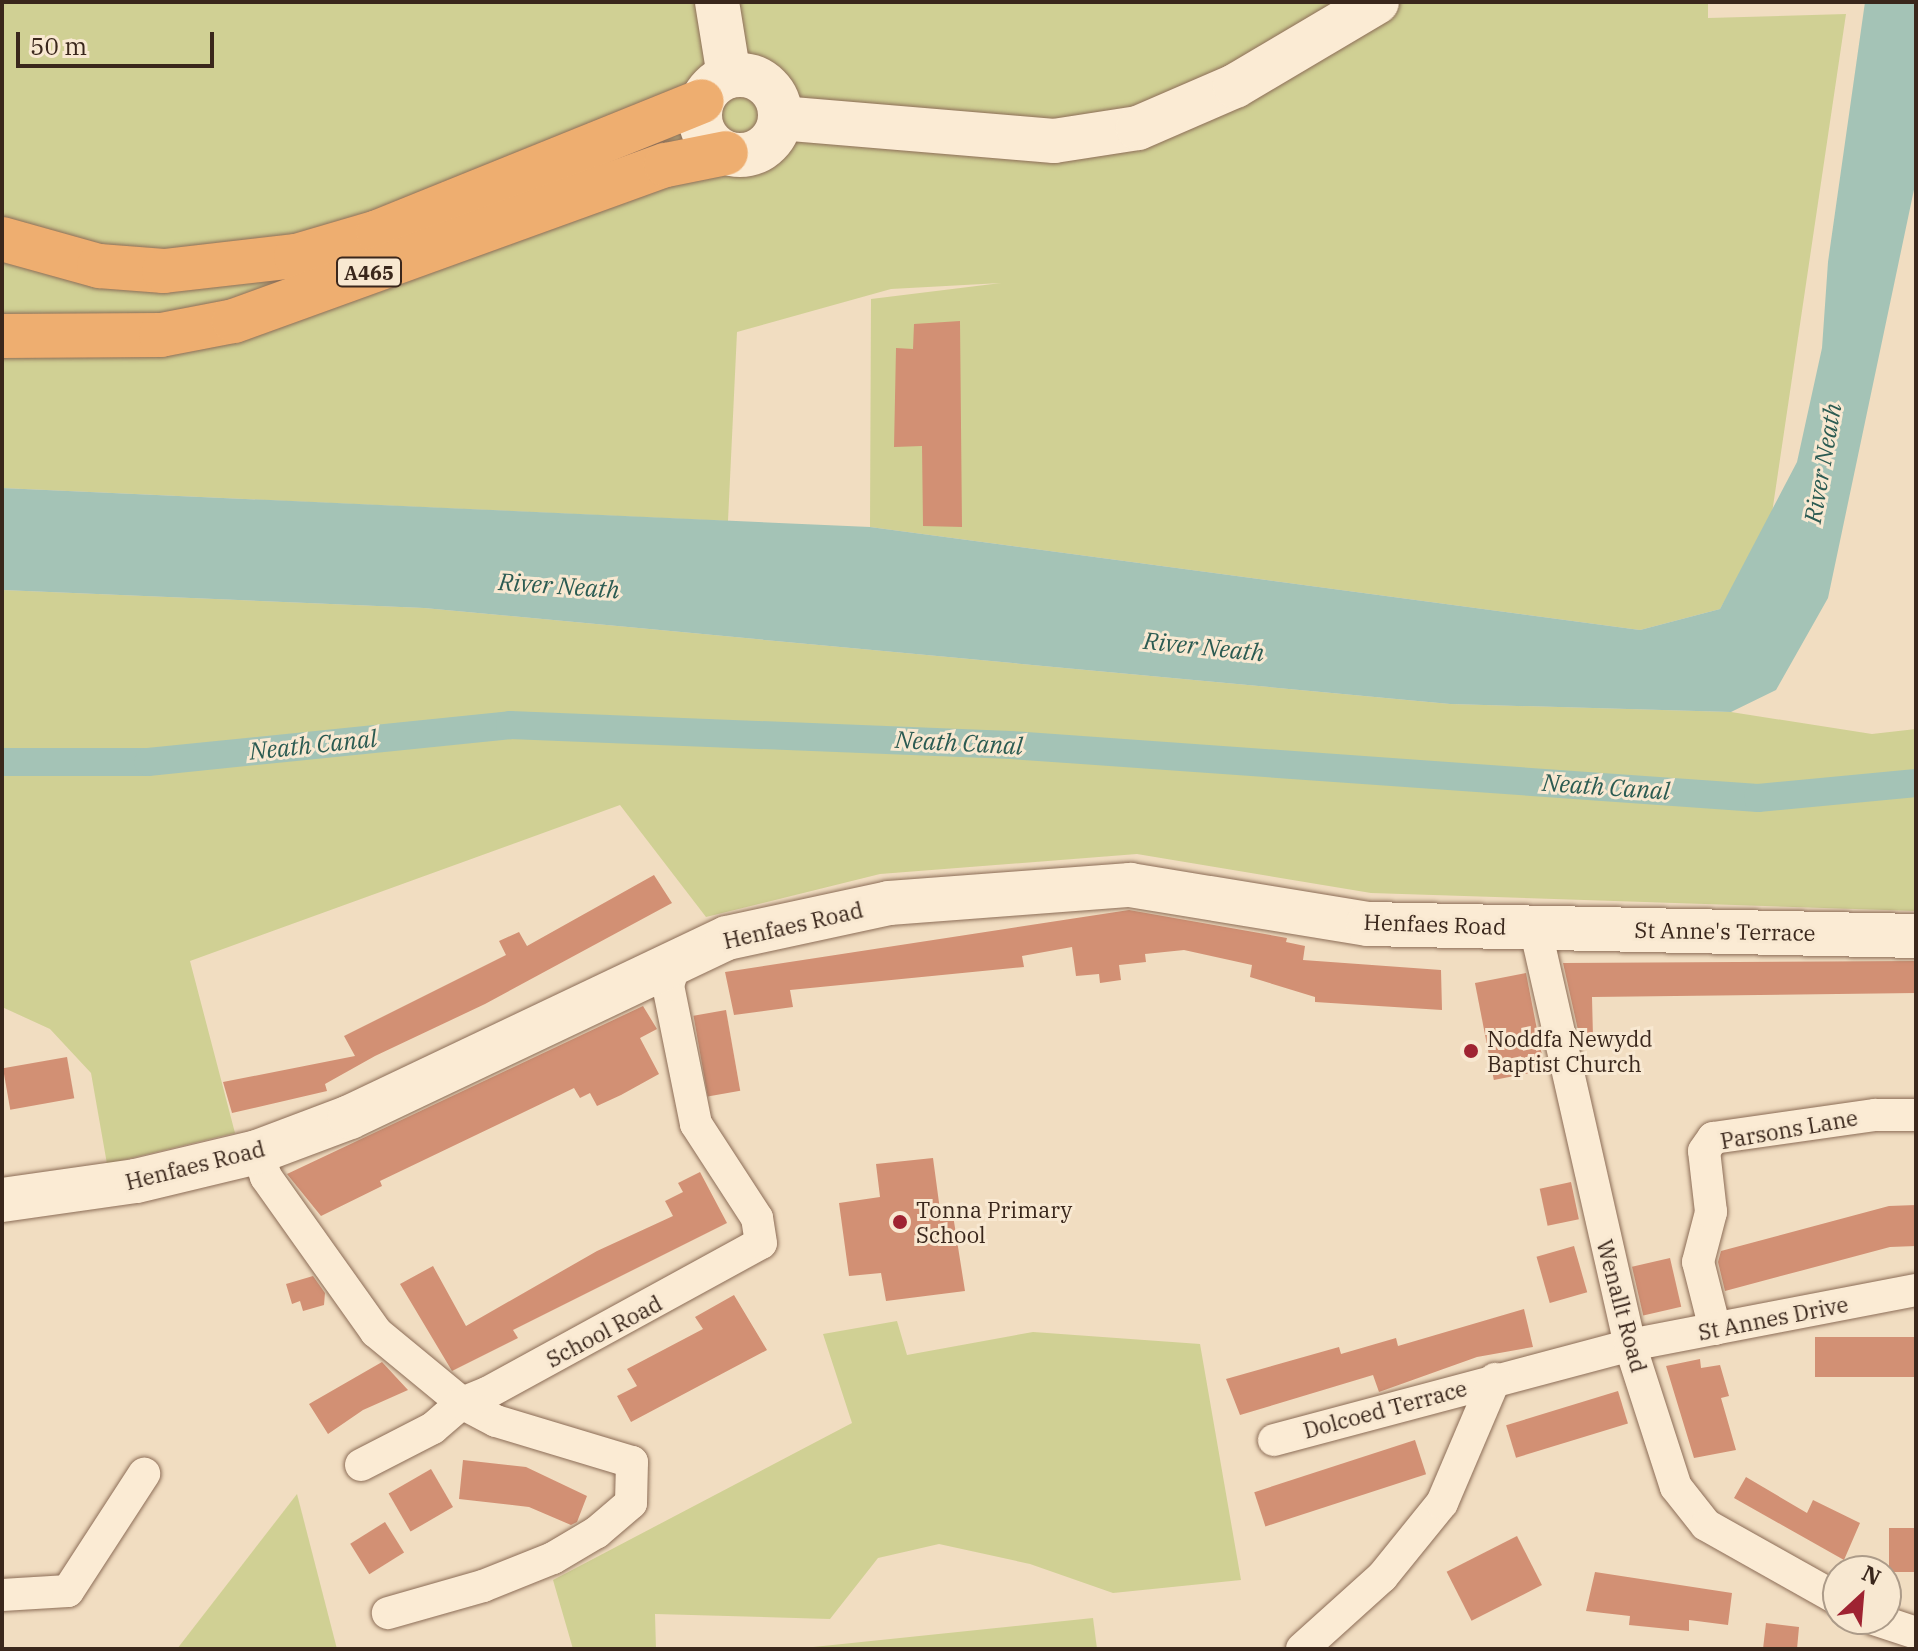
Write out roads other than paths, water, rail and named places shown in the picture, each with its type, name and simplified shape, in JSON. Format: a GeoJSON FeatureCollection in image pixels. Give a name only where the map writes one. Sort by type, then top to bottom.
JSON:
{"type":"FeatureCollection","features":[{"type":"Feature","properties":{"kind":"highway","name":"A465"},"geometry":{"type":"LineString","coordinates":[[2,239],[99,266],[164,271],[296,256],[378,232],[716,89]]}},
{"type":"Feature","properties":{"kind":"highway","name":"A465"},"geometry":{"type":"LineString","coordinates":[[2,336],[161,335],[234,321],[666,165],[726,153]]}},
{"type":"Feature","properties":{"kind":"main road"},"geometry":{"type":"LineString","coordinates":[[716,89],[742,75],[766,84],[774,94],[780,118],[762,149],[726,153],[706,138],[716,89],[717,2]]}},
{"type":"Feature","properties":{"kind":"main road"},"geometry":{"type":"LineString","coordinates":[[780,118],[960,137],[1054,141],[1138,128],[1235,86],[1377,2]]}},
{"type":"Feature","properties":{"kind":"main road","name":"Henfaes Road"},"geometry":{"type":"LineString","coordinates":[[2,1200],[136,1181],[257,1152],[350,1117],[677,959],[727,938],[889,903],[1130,885],[1368,924],[1535,927]]}},
{"type":"Feature","properties":{"kind":"main road","name":"St Anne's Terrace"},"geometry":{"type":"LineString","coordinates":[[1535,927],[1916,936]]}},
{"type":"Feature","properties":{"kind":"street","name":"Wenallt Road"},"geometry":{"type":"LineString","coordinates":[[1535,927],[1630,1345],[1676,1487],[1706,1525],[1822,1590]]}},
{"type":"Feature","properties":{"kind":"street","name":"School Road"},"geometry":{"type":"LineString","coordinates":[[462,1403],[761,1243],[757,1218],[696,1124],[668,985],[677,959]]}},
{"type":"Feature","properties":{"kind":"street","name":"Parsons Lane"},"geometry":{"type":"LineString","coordinates":[[1715,1329],[1698,1262],[1711,1212],[1704,1151],[1713,1138],[1875,1115],[1916,1115]]}},
{"type":"Feature","properties":{"kind":"street"},"geometry":{"type":"LineString","coordinates":[[257,1152],[266,1177],[376,1332],[462,1403],[496,1421],[632,1462],[631,1503],[597,1532],[553,1558],[388,1613]]}},
{"type":"Feature","properties":{"kind":"street","name":"St Annes Drive"},"geometry":{"type":"LineString","coordinates":[[1630,1345],[1916,1290]]}},
{"type":"Feature","properties":{"kind":"street","name":"Dolcoed Terrace"},"geometry":{"type":"LineString","coordinates":[[1274,1440],[1630,1345]]}},
{"type":"Feature","properties":{"kind":"street","name":"Dolcoed Terrace"},"geometry":{"type":"LineString","coordinates":[[1302,1649],[1382,1577],[1442,1503],[1495,1379]]}},
{"type":"Feature","properties":{"kind":"street"},"geometry":{"type":"LineString","coordinates":[[361,1465],[433,1428],[462,1403]]}},
{"type":"Feature","properties":{"kind":"street"},"geometry":{"type":"LineString","coordinates":[[2,1595],[68,1591],[144,1474]]}},
{"type":"Feature","properties":{"kind":"water","name":"River Neath"},"geometry":{"type":"Polygon","coordinates":[[[1865,2],[1916,2],[1916,180],[1828,598],[1776,690],[1731,712],[1450,704],[424,608],[2,590],[2,488],[870,527],[1640,630],[1720,609],[1797,462],[1822,348],[1828,262],[1865,2]]]}},
{"type":"Feature","properties":{"kind":"water"},"geometry":{"type":"Polygon","coordinates":[[[8,753],[16,753],[21,762],[19,769],[8,771],[3,766],[3,758],[8,753]]]}},
{"type":"Feature","properties":{"kind":"waterway","name":"Neath Canal"},"geometry":{"type":"LineString","coordinates":[[2,762],[148,762],[510,725],[1011,745],[1758,798],[1916,783]]}},
{"type":"Feature","properties":{"kind":"place","name":"Noddfa Newydd Baptist Church"},"geometry":{"type":"Point","coordinates":[1471,1051]}},
{"type":"Feature","properties":{"kind":"place","name":"Tonna Primary School"},"geometry":{"type":"Point","coordinates":[900,1222]}}]}
